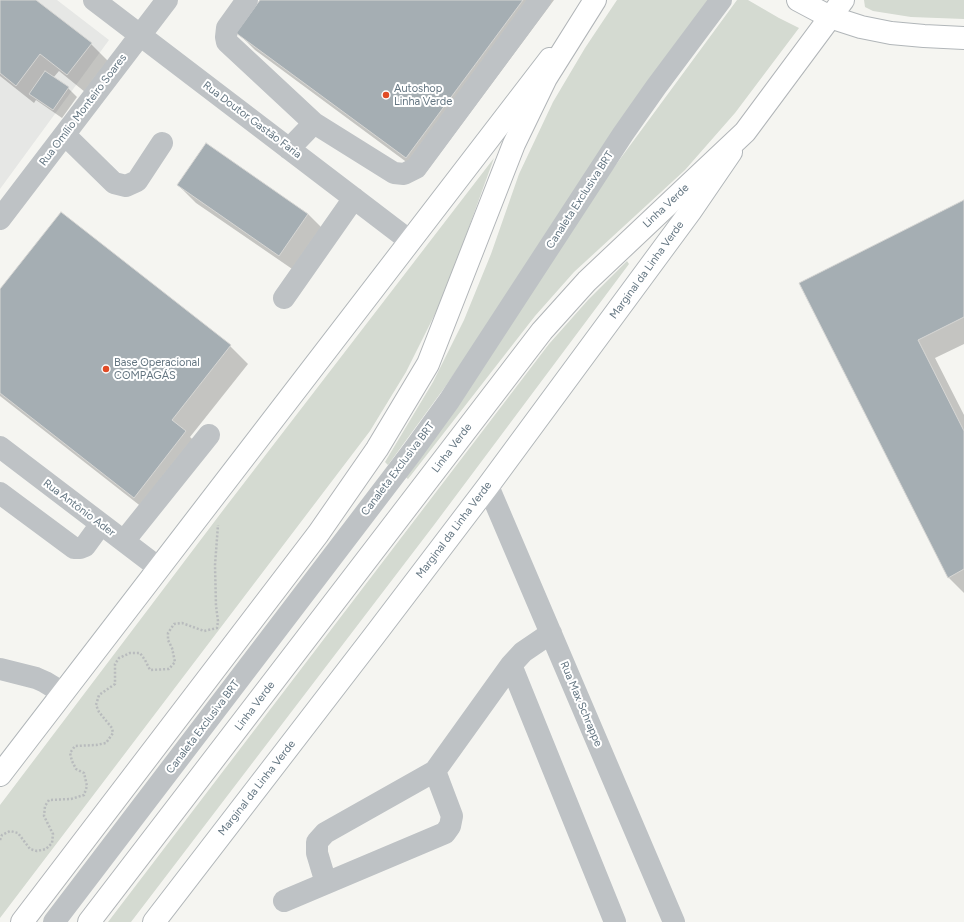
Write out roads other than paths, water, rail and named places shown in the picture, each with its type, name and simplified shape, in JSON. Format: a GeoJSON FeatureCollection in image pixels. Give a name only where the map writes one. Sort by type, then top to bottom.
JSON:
{"type":"FeatureCollection","features":[{"type":"Feature","properties":{"kind":"main road"},"geometry":{"type":"LineString","coordinates":[[798,0],[837,8],[861,27],[891,33],[964,38]]}},
{"type":"Feature","properties":{"kind":"main road"},"geometry":{"type":"LineString","coordinates":[[0,775],[594,1]]}},
{"type":"Feature","properties":{"kind":"main road"},"geometry":{"type":"LineString","coordinates":[[22,922],[318,534],[377,449],[428,364],[514,144],[546,78],[594,1]]}},
{"type":"Feature","properties":{"kind":"main road","name":"Linha Verde"},"geometry":{"type":"LineString","coordinates":[[89,922],[542,331],[587,281],[744,132],[837,8]]}},
{"type":"Feature","properties":{"kind":"main road","name":"Marginal da Linha Verde"},"geometry":{"type":"LineString","coordinates":[[154,922],[488,486],[690,212],[744,132]]}},
{"type":"Feature","properties":{"kind":"street","name":"Rua Doutor Gastão Faria"},"geometry":{"type":"LineString","coordinates":[[94,0],[410,241]]}},
{"type":"Feature","properties":{"kind":"street","name":"Rua Omílio Monteiro Soares"},"geometry":{"type":"LineString","coordinates":[[0,219],[167,0]]}},
{"type":"Feature","properties":{"kind":"street"},"geometry":{"type":"LineString","coordinates":[[247,0],[227,28],[227,42],[314,123],[394,173],[404,174],[416,168],[540,0]]}},
{"type":"Feature","properties":{"kind":"street","name":"Canaleta Exclusiva BRT"},"geometry":{"type":"LineString","coordinates":[[54,922],[412,452],[449,401],[623,134],[721,0]]}},
{"type":"Feature","properties":{"kind":"street"},"geometry":{"type":"LineString","coordinates":[[289,149],[314,123]]}},
{"type":"Feature","properties":{"kind":"street"},"geometry":{"type":"LineString","coordinates":[[65,135],[114,183],[126,186],[136,180],[162,143]]}},
{"type":"Feature","properties":{"kind":"street"},"geometry":{"type":"LineString","coordinates":[[284,298],[354,198]]}},
{"type":"Feature","properties":{"kind":"street"},"geometry":{"type":"LineString","coordinates":[[124,541],[209,435]]}},
{"type":"Feature","properties":{"kind":"street","name":"Rua Antônio Ader"},"geometry":{"type":"LineString","coordinates":[[0,447],[159,568]]}},
{"type":"Feature","properties":{"kind":"street","name":"Rua Max Schrappe"},"geometry":{"type":"LineString","coordinates":[[488,486],[674,922]]}},
{"type":"Feature","properties":{"kind":"street"},"geometry":{"type":"LineString","coordinates":[[0,493],[74,548],[85,546],[101,524]]}},
{"type":"Feature","properties":{"kind":"street"},"geometry":{"type":"LineString","coordinates":[[326,883],[317,853],[317,842],[325,833],[435,772],[511,665],[523,652],[551,633]]}},
{"type":"Feature","properties":{"kind":"street"},"geometry":{"type":"LineString","coordinates":[[511,665],[615,922]]}},
{"type":"Feature","properties":{"kind":"street"},"geometry":{"type":"LineString","coordinates":[[0,668],[36,678],[62,693]]}},
{"type":"Feature","properties":{"kind":"street"},"geometry":{"type":"LineString","coordinates":[[284,901],[444,833],[450,826],[452,816],[435,772]]}},
{"type":"Feature","properties":{"kind":"place","name":"Autoshop Linha Verde"},"geometry":{"type":"Point","coordinates":[386,95]}},
{"type":"Feature","properties":{"kind":"place","name":"Base Operacional COMPAGÁS"},"geometry":{"type":"Point","coordinates":[106,369]}}]}
